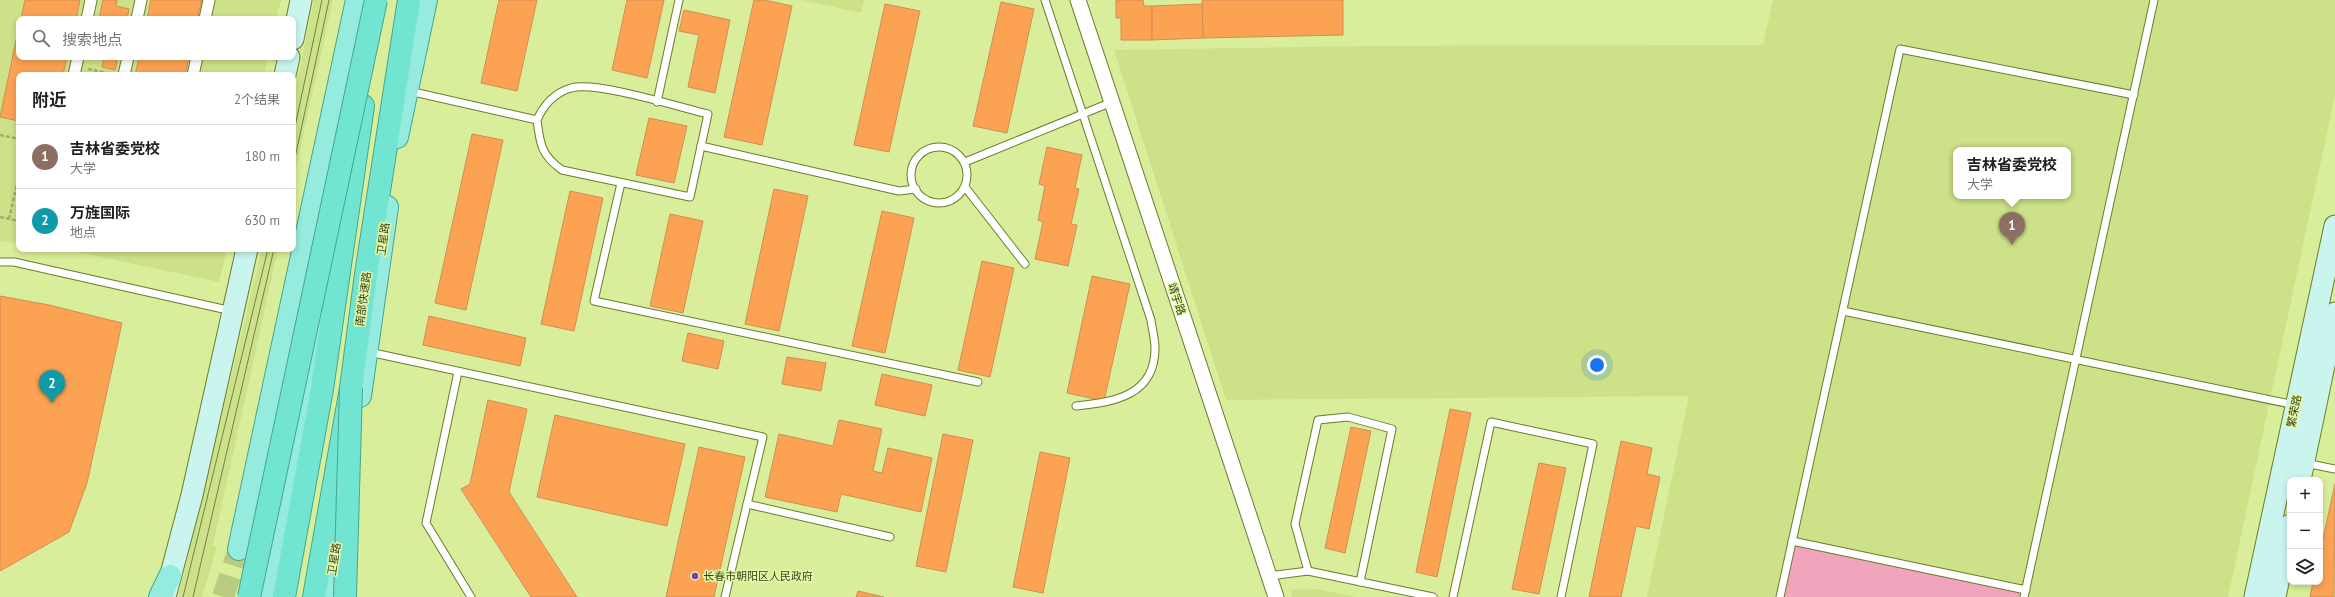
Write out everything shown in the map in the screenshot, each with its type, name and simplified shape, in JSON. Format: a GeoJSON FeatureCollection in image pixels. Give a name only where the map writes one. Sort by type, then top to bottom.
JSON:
{"type":"FeatureCollection","features":[{"type":"Feature","properties":{"kind":"highway"},"geometry":{"type":"LineString","coordinates":[[249,597],[377,0]]}},
{"type":"Feature","properties":{"kind":"highway"},"geometry":{"type":"LineString","coordinates":[[284,597],[322,389],[377,0]]}},
{"type":"Feature","properties":{"kind":"highway","name":"南部快速路"},"geometry":{"type":"LineString","coordinates":[[314,597],[351,388],[366,274],[409,0]]}},
{"type":"Feature","properties":{"kind":"highway"},"geometry":{"type":"LineString","coordinates":[[345,597],[351,388]]}},
{"type":"Feature","properties":{"kind":"main road"},"geometry":{"type":"LineString","coordinates":[[296,24],[301,0]]}},
{"type":"Feature","properties":{"kind":"main road"},"geometry":{"type":"LineString","coordinates":[[238,549],[357,0]]}},
{"type":"Feature","properties":{"kind":"main road"},"geometry":{"type":"LineString","coordinates":[[270,597],[305,407],[346,104],[366,0]]}},
{"type":"Feature","properties":{"kind":"main road","name":"卫星路"},"geometry":{"type":"LineString","coordinates":[[328,597],[367,351],[395,146],[426,0]]}},
{"type":"Feature","properties":{"kind":"main road"},"geometry":{"type":"LineString","coordinates":[[286,72],[288,60]]}},
{"type":"Feature","properties":{"kind":"main road","name":"繁荣路"},"geometry":{"type":"LineString","coordinates":[[2255,597],[2335,226]]}},
{"type":"Feature","properties":{"kind":"main road"},"geometry":{"type":"LineString","coordinates":[[165,597],[192,495],[245,252]]}},
{"type":"Feature","properties":{"kind":"main road","name":"繁荣路"},"geometry":{"type":"LineString","coordinates":[[2301,471],[2335,313]]}},
{"type":"Feature","properties":{"kind":"main road"},"geometry":{"type":"LineString","coordinates":[[2275,597],[2287,539]]}},
{"type":"Feature","properties":{"kind":"main road"},"geometry":{"type":"LineString","coordinates":[[160,597],[170,576]]}},
{"type":"Feature","properties":{"kind":"street"},"geometry":{"type":"LineString","coordinates":[[88,16],[91,0]]}},
{"type":"Feature","properties":{"kind":"street"},"geometry":{"type":"LineString","coordinates":[[138,16],[141,0]]}},
{"type":"Feature","properties":{"kind":"street"},"geometry":{"type":"LineString","coordinates":[[206,16],[210,0]]}},
{"type":"Feature","properties":{"kind":"street","name":"靖宇路"},"geometry":{"type":"LineString","coordinates":[[1078,0],[1276,597]]}},
{"type":"Feature","properties":{"kind":"street"},"geometry":{"type":"LineString","coordinates":[[125,72],[127,60]]}},
{"type":"Feature","properties":{"kind":"street"},"geometry":{"type":"LineString","coordinates":[[194,72],[196,60]]}},
{"type":"Feature","properties":{"kind":"lane"},"geometry":{"type":"LineString","coordinates":[[657,102],[679,0]]}},
{"type":"Feature","properties":{"kind":"lane"},"geometry":{"type":"LineString","coordinates":[[1045,0],[1081,113],[1151,320],[1155,348],[1151,371],[1138,391],[1105,403],[1076,406]]}},
{"type":"Feature","properties":{"kind":"lane"},"geometry":{"type":"LineString","coordinates":[[1792,541],[2025,594],[2154,0]]}},
{"type":"Feature","properties":{"kind":"lane"},"geometry":{"type":"LineString","coordinates":[[1780,597],[1900,49],[2134,95]]}},
{"type":"Feature","properties":{"kind":"lane"},"geometry":{"type":"LineString","coordinates":[[595,87],[657,102],[708,114],[690,197],[562,170],[549,161],[540,144],[537,120],[543,106],[556,95],[572,88],[595,87]]}},
{"type":"Feature","properties":{"kind":"lane"},"geometry":{"type":"LineString","coordinates":[[407,90],[537,120]]}},
{"type":"Feature","properties":{"kind":"lane"},"geometry":{"type":"LineString","coordinates":[[965,162],[1081,113],[1112,102]]}},
{"type":"Feature","properties":{"kind":"lane"},"geometry":{"type":"LineString","coordinates":[[701,146],[899,191],[916,189]]}},
{"type":"Feature","properties":{"kind":"lane"},"geometry":{"type":"LineString","coordinates":[[947,147],[960,156],[965,162],[967,178],[965,187],[956,197],[942,202],[927,200],[916,189],[912,173],[917,158],[923,152],[931,148],[947,147]]}},
{"type":"Feature","properties":{"kind":"lane"},"geometry":{"type":"LineString","coordinates":[[621,182],[594,301],[978,382]]}},
{"type":"Feature","properties":{"kind":"lane"},"geometry":{"type":"LineString","coordinates":[[965,187],[1025,264]]}},
{"type":"Feature","properties":{"kind":"lane"},"geometry":{"type":"LineString","coordinates":[[0,262],[14,262],[232,311]]}},
{"type":"Feature","properties":{"kind":"lane"},"geometry":{"type":"LineString","coordinates":[[1843,311],[2296,405]]}},
{"type":"Feature","properties":{"kind":"lane"},"geometry":{"type":"LineString","coordinates":[[367,351],[458,372],[763,437],[725,597]]}},
{"type":"Feature","properties":{"kind":"lane"},"geometry":{"type":"LineString","coordinates":[[458,372],[426,523],[471,597]]}},
{"type":"Feature","properties":{"kind":"lane"},"geometry":{"type":"LineString","coordinates":[[1308,571],[1295,524],[1318,420],[1348,417],[1392,429],[1360,582]]}},
{"type":"Feature","properties":{"kind":"lane"},"geometry":{"type":"LineString","coordinates":[[1453,597],[1491,422],[1593,444],[1561,597]]}},
{"type":"Feature","properties":{"kind":"lane"},"geometry":{"type":"LineString","coordinates":[[2301,471],[2335,469]]}},
{"type":"Feature","properties":{"kind":"lane"},"geometry":{"type":"LineString","coordinates":[[747,504],[890,537]]}},
{"type":"Feature","properties":{"kind":"lane"},"geometry":{"type":"LineString","coordinates":[[1269,576],[1308,571],[1433,597]]}},
{"type":"Feature","properties":{"kind":"path"},"geometry":{"type":"LineString","coordinates":[[76,66],[105,72]]}},
{"type":"Feature","properties":{"kind":"path"},"geometry":{"type":"LineString","coordinates":[[0,135],[16,138]]}},
{"type":"Feature","properties":{"kind":"path"},"geometry":{"type":"LineString","coordinates":[[9,219],[16,188]]}},
{"type":"Feature","properties":{"kind":"path"},"geometry":{"type":"LineString","coordinates":[[0,217],[16,220]]}},
{"type":"Feature","properties":{"kind":"shaded area"},"geometry":{"type":"Polygon","coordinates":[[[0,0],[281,0],[277,16],[16,16],[16,60],[267,60],[265,72],[16,72],[16,243],[0,241],[0,0]]]}},
{"type":"Feature","properties":{"kind":"shaded area"},"geometry":{"type":"Polygon","coordinates":[[[314,0],[333,0],[296,168],[296,87],[314,0]]]}},
{"type":"Feature","properties":{"kind":"shaded area"},"geometry":{"type":"Polygon","coordinates":[[[802,0],[864,0],[861,13],[802,0]]]}},
{"type":"Feature","properties":{"kind":"shaded area"},"geometry":{"type":"Polygon","coordinates":[[[1773,0],[2335,0],[2335,95],[2228,597],[1647,597],[1689,396],[1226,400],[1114,50],[1360,46],[1763,45],[1773,0]]]}},
{"type":"Feature","properties":{"kind":"shaded area"},"geometry":{"type":"Polygon","coordinates":[[[78,252],[226,252],[219,282],[78,252]]]}},
{"type":"Feature","properties":{"kind":"shaded area"},"geometry":{"type":"Polygon","coordinates":[[[261,252],[277,252],[213,545],[217,546],[202,597],[178,597],[261,252]]]}},
{"type":"Feature","properties":{"kind":"shaded area"},"geometry":{"type":"Polygon","coordinates":[[[1792,541],[2026,590],[2024,597],[1780,597],[1792,541]]]}},
{"type":"Feature","properties":{"kind":"shaded area"},"geometry":{"type":"Polygon","coordinates":[[[1317,589],[1355,597],[1292,597],[1290,590],[1317,589]]]}},
{"type":"Feature","properties":{"kind":"building"},"geometry":{"type":"Polygon","coordinates":[[[25,0],[80,0],[77,16],[22,16],[25,0]]]}},
{"type":"Feature","properties":{"kind":"building"},"geometry":{"type":"Polygon","coordinates":[[[103,0],[117,0],[116,6],[129,9],[128,16],[100,16],[103,0]]]}},
{"type":"Feature","properties":{"kind":"building"},"geometry":{"type":"Polygon","coordinates":[[[151,0],[202,0],[198,16],[148,16],[151,0]]]}},
{"type":"Feature","properties":{"kind":"building"},"geometry":{"type":"Polygon","coordinates":[[[499,0],[537,0],[517,91],[481,83],[499,0]]]}},
{"type":"Feature","properties":{"kind":"building"},"geometry":{"type":"Polygon","coordinates":[[[627,0],[664,0],[647,78],[612,70],[627,0]]]}},
{"type":"Feature","properties":{"kind":"building"},"geometry":{"type":"Polygon","coordinates":[[[754,0],[765,0],[792,6],[762,145],[724,137],[754,0]]]}},
{"type":"Feature","properties":{"kind":"building"},"geometry":{"type":"Polygon","coordinates":[[[1116,0],[1143,0],[1144,6],[1152,6],[1152,40],[1121,40],[1121,18],[1116,18],[1116,0]]]}},
{"type":"Feature","properties":{"kind":"building"},"geometry":{"type":"Polygon","coordinates":[[[1202,0],[1343,0],[1343,35],[1203,38],[1202,0]]]}},
{"type":"Feature","properties":{"kind":"building"},"geometry":{"type":"Polygon","coordinates":[[[1001,2],[1034,9],[1007,133],[973,126],[1001,2]]]}},
{"type":"Feature","properties":{"kind":"building"},"geometry":{"type":"Polygon","coordinates":[[[885,4],[920,11],[889,152],[854,145],[885,4]]]}},
{"type":"Feature","properties":{"kind":"building"},"geometry":{"type":"Polygon","coordinates":[[[1202,4],[1203,38],[1152,40],[1152,6],[1202,4]]]}},
{"type":"Feature","properties":{"kind":"building"},"geometry":{"type":"Polygon","coordinates":[[[684,10],[730,20],[715,93],[688,87],[699,35],[679,31],[684,10]]]}},
{"type":"Feature","properties":{"kind":"building"},"geometry":{"type":"Polygon","coordinates":[[[16,40],[16,60],[66,60],[64,72],[16,72],[16,120],[0,117],[16,40]]]}},
{"type":"Feature","properties":{"kind":"building"},"geometry":{"type":"Polygon","coordinates":[[[103,60],[117,60],[115,70],[102,67],[103,60]]]}},
{"type":"Feature","properties":{"kind":"building"},"geometry":{"type":"Polygon","coordinates":[[[138,60],[188,60],[186,72],[136,72],[138,60]]]}},
{"type":"Feature","properties":{"kind":"building"},"geometry":{"type":"Polygon","coordinates":[[[649,118],[687,126],[674,183],[636,175],[649,118]]]}},
{"type":"Feature","properties":{"kind":"building"},"geometry":{"type":"Polygon","coordinates":[[[472,134],[503,140],[466,310],[435,303],[472,134]]]}},
{"type":"Feature","properties":{"kind":"building"},"geometry":{"type":"Polygon","coordinates":[[[1047,147],[1082,155],[1075,188],[1079,189],[1071,224],[1077,225],[1068,266],[1035,259],[1043,222],[1038,220],[1045,186],[1039,184],[1047,147]]]}},
{"type":"Feature","properties":{"kind":"building"},"geometry":{"type":"Polygon","coordinates":[[[774,189],[808,196],[779,331],[745,324],[774,189]]]}},
{"type":"Feature","properties":{"kind":"building"},"geometry":{"type":"Polygon","coordinates":[[[570,191],[603,198],[574,331],[541,324],[570,191]]]}},
{"type":"Feature","properties":{"kind":"building"},"geometry":{"type":"Polygon","coordinates":[[[882,211],[914,218],[885,353],[852,346],[882,211]]]}},
{"type":"Feature","properties":{"kind":"building"},"geometry":{"type":"Polygon","coordinates":[[[670,214],[703,221],[683,313],[650,306],[670,214]]]}},
{"type":"Feature","properties":{"kind":"building"},"geometry":{"type":"Polygon","coordinates":[[[982,261],[1014,268],[990,377],[958,370],[982,261]]]}},
{"type":"Feature","properties":{"kind":"building"},"geometry":{"type":"Polygon","coordinates":[[[1092,276],[1130,284],[1104,401],[1067,393],[1092,276]]]}},
{"type":"Feature","properties":{"kind":"building"},"geometry":{"type":"Polygon","coordinates":[[[0,296],[49,305],[122,323],[87,483],[69,532],[0,571],[0,296]]]}},
{"type":"Feature","properties":{"kind":"building"},"geometry":{"type":"Polygon","coordinates":[[[429,316],[526,338],[520,366],[423,345],[429,316]]]}},
{"type":"Feature","properties":{"kind":"building"},"geometry":{"type":"Polygon","coordinates":[[[688,333],[724,341],[718,369],[682,361],[688,333]]]}},
{"type":"Feature","properties":{"kind":"building"},"geometry":{"type":"Polygon","coordinates":[[[787,357],[826,363],[821,391],[782,384],[787,357]]]}},
{"type":"Feature","properties":{"kind":"building"},"geometry":{"type":"Polygon","coordinates":[[[882,374],[932,385],[925,416],[875,405],[882,374]]]}},
{"type":"Feature","properties":{"kind":"building"},"geometry":{"type":"Polygon","coordinates":[[[488,400],[527,409],[509,492],[577,597],[531,597],[461,489],[470,484],[488,400]]]}},
{"type":"Feature","properties":{"kind":"building"},"geometry":{"type":"Polygon","coordinates":[[[1450,409],[1471,413],[1437,577],[1416,572],[1450,409]]]}},
{"type":"Feature","properties":{"kind":"building"},"geometry":{"type":"Polygon","coordinates":[[[555,415],[685,444],[667,526],[537,497],[555,415]]]}},
{"type":"Feature","properties":{"kind":"building"},"geometry":{"type":"Polygon","coordinates":[[[839,420],[882,429],[873,471],[882,473],[888,448],[932,458],[921,512],[841,494],[837,512],[765,497],[779,434],[833,446],[839,420]]]}},
{"type":"Feature","properties":{"kind":"building"},"geometry":{"type":"Polygon","coordinates":[[[1351,427],[1371,431],[1345,553],[1325,548],[1351,427]]]}},
{"type":"Feature","properties":{"kind":"building"},"geometry":{"type":"Polygon","coordinates":[[[943,434],[973,440],[946,572],[916,566],[943,434]]]}},
{"type":"Feature","properties":{"kind":"building"},"geometry":{"type":"Polygon","coordinates":[[[1621,441],[1652,448],[1647,474],[1660,477],[1649,529],[1636,526],[1621,597],[1589,597],[1621,441]]]}},
{"type":"Feature","properties":{"kind":"building"},"geometry":{"type":"Polygon","coordinates":[[[699,447],[745,457],[714,597],[666,597],[699,447]]]}},
{"type":"Feature","properties":{"kind":"building"},"geometry":{"type":"Polygon","coordinates":[[[1040,452],[1070,458],[1043,593],[1013,587],[1040,452]]]}},
{"type":"Feature","properties":{"kind":"building"},"geometry":{"type":"Polygon","coordinates":[[[1539,463],[1566,468],[1539,594],[1512,589],[1539,463]]]}},
{"type":"Feature","properties":{"kind":"building"},"geometry":{"type":"Polygon","coordinates":[[[2335,484],[2334,597],[2310,597],[2312,585],[2323,585],[2323,538],[2335,484]]]}},
{"type":"Feature","properties":{"kind":"building"},"geometry":{"type":"Polygon","coordinates":[[[858,591],[884,597],[856,597],[858,591]]]}},
{"type":"Feature","properties":{"kind":"tunnel"},"geometry":{"type":"LineString","coordinates":[[223,597],[239,549]]}},
{"type":"Feature","properties":{"kind":"tram line"},"geometry":{"type":"LineString","coordinates":[[296,122],[322,0]]}},
{"type":"Feature","properties":{"kind":"tram line"},"geometry":{"type":"LineString","coordinates":[[296,153],[329,0]]}},
{"type":"Feature","properties":{"kind":"tram line"},"geometry":{"type":"LineString","coordinates":[[183,597],[267,252]]}},
{"type":"Feature","properties":{"kind":"tram line"},"geometry":{"type":"LineString","coordinates":[[193,597],[273,252]]}},
{"type":"Feature","properties":{"kind":"place","name":"吉林省委党校"},"geometry":{"type":"Point","coordinates":[2012,245]}},
{"type":"Feature","properties":{"kind":"place","name":"万旌国际"},"geometry":{"type":"Point","coordinates":[52,403]}},
{"type":"Feature","properties":{"kind":"place","name":"长春市朝阳区人民政府"},"geometry":{"type":"Point","coordinates":[695,576]}}]}
